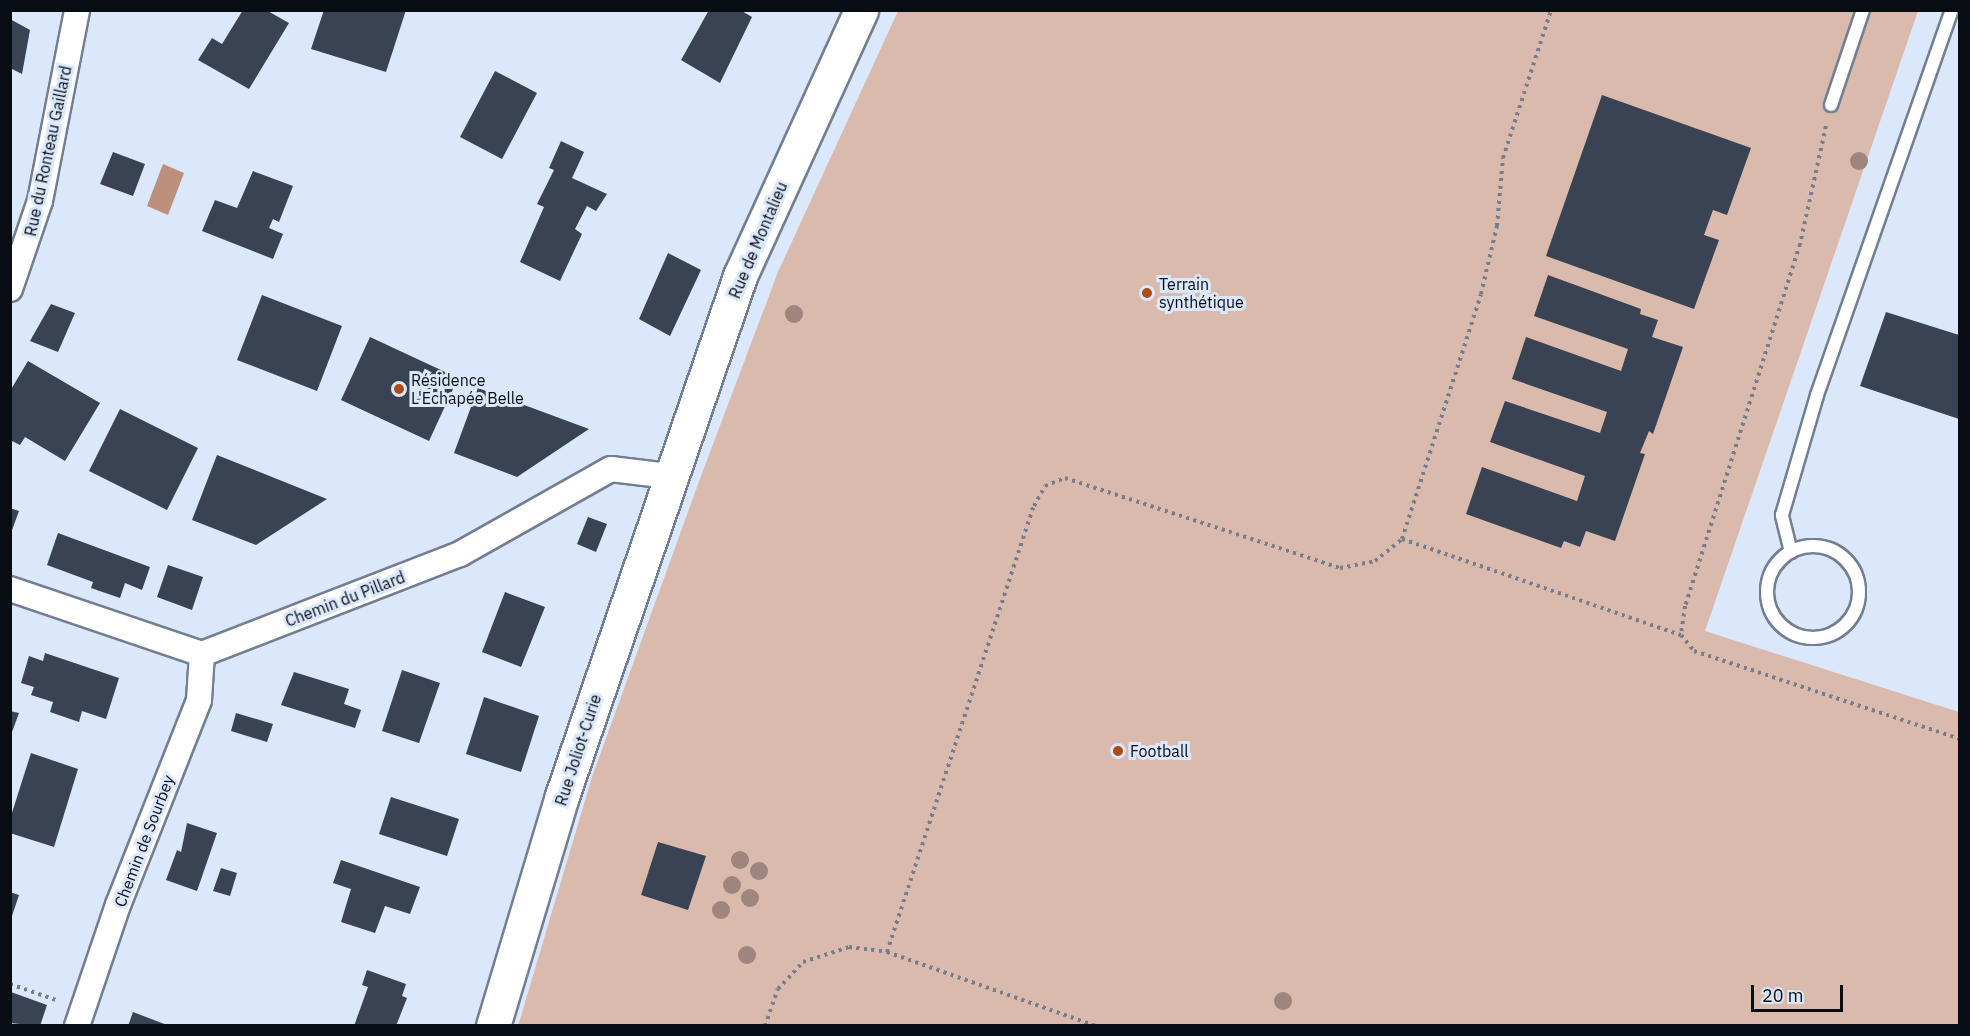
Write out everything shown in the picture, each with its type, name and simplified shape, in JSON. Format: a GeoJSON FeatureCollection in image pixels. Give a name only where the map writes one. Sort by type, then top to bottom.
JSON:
{"type":"FeatureCollection","features":[{"type":"Feature","properties":{"kind":"street","name":"Rue du Ronteau Gaillard"},"geometry":{"type":"LineString","coordinates":[[10,289],[40,201],[77,10]]}},
{"type":"Feature","properties":{"kind":"street","name":"Rue de Montalieu"},"geometry":{"type":"LineString","coordinates":[[669,476],[740,276],[861,10]]}},
{"type":"Feature","properties":{"kind":"street","name":"Chemin du Pillard"},"geometry":{"type":"LineString","coordinates":[[202,654],[460,554],[611,469],[669,476]]}},
{"type":"Feature","properties":{"kind":"street","name":"Rue Joliot-Curie"},"geometry":{"type":"LineString","coordinates":[[493,1026],[562,796],[669,476]]}},
{"type":"Feature","properties":{"kind":"street"},"geometry":{"type":"LineString","coordinates":[[10,589],[202,654]]}},
{"type":"Feature","properties":{"kind":"street","name":"Chemin de Sourbey"},"geometry":{"type":"LineString","coordinates":[[80,1017],[118,905],[199,700],[202,654]]}},
{"type":"Feature","properties":{"kind":"lane"},"geometry":{"type":"LineString","coordinates":[[1831,105],[1863,10]]}},
{"type":"Feature","properties":{"kind":"lane"},"geometry":{"type":"LineString","coordinates":[[1791,552],[1782,515],[1801,450],[1952,10]]}},
{"type":"Feature","properties":{"kind":"lane"},"geometry":{"type":"LineString","coordinates":[[1822,547],[1843,558],[1857,577],[1856,609],[1836,632],[1808,639],[1788,630],[1772,615],[1767,587],[1771,573],[1791,552],[1822,547]]}},
{"type":"Feature","properties":{"kind":"path"},"geometry":{"type":"LineString","coordinates":[[887,952],[1034,506],[1046,486],[1065,478],[1340,568],[1375,561],[1402,539],[1481,294],[1497,226],[1503,158],[1551,10]]}},
{"type":"Feature","properties":{"kind":"path"},"geometry":{"type":"LineString","coordinates":[[1402,539],[1681,635]]}},
{"type":"Feature","properties":{"kind":"path"},"geometry":{"type":"LineString","coordinates":[[765,1026],[778,989],[802,962],[849,947],[887,952],[1096,1026]]}},
{"type":"Feature","properties":{"kind":"path"},"geometry":{"type":"LineString","coordinates":[[10,984],[80,1017]]}},
{"type":"Feature","properties":{"kind":"shaded area"},"geometry":{"type":"Polygon","coordinates":[[[898,11],[1918,11],[1705,631],[1959,712],[1959,1025],[518,1026],[592,777],[701,476],[778,272],[898,11]]]}},
{"type":"Feature","properties":{"kind":"shaded area"},"geometry":{"type":"Polygon","coordinates":[[[163,164],[184,173],[168,215],[147,206],[163,164]]]}},
{"type":"Feature","properties":{"kind":"building"},"geometry":{"type":"Polygon","coordinates":[[[243,10],[266,10],[289,23],[249,89],[198,60],[212,38],[222,44],[243,10]]]}},
{"type":"Feature","properties":{"kind":"building"},"geometry":{"type":"Polygon","coordinates":[[[324,10],[406,10],[386,72],[311,49],[324,10]]]}},
{"type":"Feature","properties":{"kind":"building"},"geometry":{"type":"Polygon","coordinates":[[[709,10],[740,10],[752,17],[720,83],[681,60],[709,10]]]}},
{"type":"Feature","properties":{"kind":"building"},"geometry":{"type":"Polygon","coordinates":[[[10,19],[30,30],[22,74],[10,68],[10,19]]]}},
{"type":"Feature","properties":{"kind":"building"},"geometry":{"type":"Polygon","coordinates":[[[495,71],[537,93],[502,159],[460,137],[495,71]]]}},
{"type":"Feature","properties":{"kind":"building"},"geometry":{"type":"Polygon","coordinates":[[[1602,95],[1751,148],[1727,215],[1713,210],[1704,235],[1719,240],[1694,309],[1546,256],[1602,95]]]}},
{"type":"Feature","properties":{"kind":"building"},"geometry":{"type":"Polygon","coordinates":[[[561,141],[584,152],[572,178],[607,194],[596,211],[587,206],[575,229],[582,234],[560,281],[520,262],[544,207],[537,204],[554,170],[549,168],[561,141]]]}},
{"type":"Feature","properties":{"kind":"building"},"geometry":{"type":"Polygon","coordinates":[[[113,152],[145,164],[133,196],[100,184],[113,152]]]}},
{"type":"Feature","properties":{"kind":"building"},"geometry":{"type":"Polygon","coordinates":[[[253,171],[293,186],[279,222],[273,219],[269,228],[283,234],[273,259],[202,231],[215,200],[237,208],[253,171]]]}},
{"type":"Feature","properties":{"kind":"building"},"geometry":{"type":"Polygon","coordinates":[[[668,253],[701,270],[670,336],[639,319],[668,253]]]}},
{"type":"Feature","properties":{"kind":"building"},"geometry":{"type":"Polygon","coordinates":[[[1548,275],[1641,309],[1640,314],[1658,320],[1652,337],[1683,347],[1653,434],[1649,431],[1640,453],[1645,454],[1615,541],[1586,531],[1580,547],[1564,541],[1561,548],[1466,514],[1482,467],[1577,501],[1585,476],[1490,442],[1505,401],[1600,433],[1607,412],[1512,379],[1526,337],[1621,371],[1628,349],[1534,316],[1548,275]]]}},
{"type":"Feature","properties":{"kind":"building"},"geometry":{"type":"Polygon","coordinates":[[[262,295],[342,326],[317,391],[237,360],[262,295]]]}},
{"type":"Feature","properties":{"kind":"building"},"geometry":{"type":"Polygon","coordinates":[[[51,304],[75,313],[58,352],[30,341],[51,304]]]}},
{"type":"Feature","properties":{"kind":"building"},"geometry":{"type":"Polygon","coordinates":[[[1886,312],[1959,335],[1959,419],[1860,386],[1886,312]]]}},
{"type":"Feature","properties":{"kind":"building","name":"Résidence L'Echapée Belle"},"geometry":{"type":"Polygon","coordinates":[[[370,337],[458,378],[429,441],[341,400],[370,337]]]}},
{"type":"Feature","properties":{"kind":"building"},"geometry":{"type":"Polygon","coordinates":[[[28,361],[100,403],[65,461],[25,437],[20,445],[10,440],[10,391],[28,361]]]}},
{"type":"Feature","properties":{"kind":"building","name":"Résidence L'Echapée Belle"},"geometry":{"type":"Polygon","coordinates":[[[478,388],[589,429],[517,477],[454,453],[478,388]]]}},
{"type":"Feature","properties":{"kind":"building"},"geometry":{"type":"Polygon","coordinates":[[[120,409],[198,448],[167,510],[89,471],[120,409]]]}},
{"type":"Feature","properties":{"kind":"building"},"geometry":{"type":"Polygon","coordinates":[[[217,455],[327,499],[256,545],[192,520],[217,455]]]}},
{"type":"Feature","properties":{"kind":"building"},"geometry":{"type":"Polygon","coordinates":[[[10,508],[19,511],[11,533],[10,533],[10,508]]]}},
{"type":"Feature","properties":{"kind":"building"},"geometry":{"type":"Polygon","coordinates":[[[588,517],[607,524],[596,552],[577,544],[588,517]]]}},
{"type":"Feature","properties":{"kind":"building"},"geometry":{"type":"Polygon","coordinates":[[[58,533],[150,567],[142,590],[125,583],[120,598],[91,588],[93,582],[47,565],[58,533]]]}},
{"type":"Feature","properties":{"kind":"building"},"geometry":{"type":"Polygon","coordinates":[[[168,565],[203,577],[192,610],[157,597],[168,565]]]}},
{"type":"Feature","properties":{"kind":"building"},"geometry":{"type":"Polygon","coordinates":[[[505,592],[545,607],[521,667],[482,652],[505,592]]]}},
{"type":"Feature","properties":{"kind":"building"},"geometry":{"type":"Polygon","coordinates":[[[45,653],[119,678],[106,719],[82,711],[79,722],[50,712],[53,702],[31,695],[34,687],[21,683],[29,656],[43,661],[45,653]]]}},
{"type":"Feature","properties":{"kind":"building"},"geometry":{"type":"Polygon","coordinates":[[[402,670],[440,683],[419,743],[382,731],[402,670]]]}},
{"type":"Feature","properties":{"kind":"building"},"geometry":{"type":"Polygon","coordinates":[[[294,672],[349,689],[344,704],[361,710],[355,728],[281,705],[294,672]]]}},
{"type":"Feature","properties":{"kind":"building"},"geometry":{"type":"Polygon","coordinates":[[[484,697],[539,716],[521,772],[466,754],[484,697]]]}},
{"type":"Feature","properties":{"kind":"building"},"geometry":{"type":"Polygon","coordinates":[[[10,711],[19,713],[12,732],[10,732],[10,711]]]}},
{"type":"Feature","properties":{"kind":"building"},"geometry":{"type":"Polygon","coordinates":[[[236,713],[273,724],[267,742],[231,731],[236,713]]]}},
{"type":"Feature","properties":{"kind":"building"},"geometry":{"type":"Polygon","coordinates":[[[31,753],[78,769],[54,847],[10,833],[10,819],[31,753]]]}},
{"type":"Feature","properties":{"kind":"building"},"geometry":{"type":"Polygon","coordinates":[[[391,797],[459,819],[447,856],[379,834],[391,797]]]}},
{"type":"Feature","properties":{"kind":"building"},"geometry":{"type":"Polygon","coordinates":[[[187,823],[217,833],[197,891],[166,880],[177,850],[181,852],[187,823]]]}},
{"type":"Feature","properties":{"kind":"building"},"geometry":{"type":"Polygon","coordinates":[[[658,842],[706,856],[688,910],[641,895],[658,842]]]}},
{"type":"Feature","properties":{"kind":"building"},"geometry":{"type":"Polygon","coordinates":[[[341,860],[420,887],[410,914],[385,906],[375,933],[341,922],[351,889],[333,883],[341,860]]]}},
{"type":"Feature","properties":{"kind":"building"},"geometry":{"type":"Polygon","coordinates":[[[221,868],[237,873],[230,896],[213,891],[221,868]]]}},
{"type":"Feature","properties":{"kind":"building"},"geometry":{"type":"Polygon","coordinates":[[[10,892],[19,895],[11,919],[10,919],[10,892]]]}},
{"type":"Feature","properties":{"kind":"building"},"geometry":{"type":"Polygon","coordinates":[[[367,970],[406,984],[402,996],[407,998],[396,1026],[354,1026],[368,987],[362,985],[367,970]]]}},
{"type":"Feature","properties":{"kind":"building"},"geometry":{"type":"Polygon","coordinates":[[[11,992],[47,1005],[40,1026],[10,1023],[11,992]]]}},
{"type":"Feature","properties":{"kind":"building"},"geometry":{"type":"Polygon","coordinates":[[[133,1012],[167,1025],[167,1026],[128,1026],[133,1012]]]}},
{"type":"Feature","properties":{"kind":"place","name":"Terrain synthétique"},"geometry":{"type":"Point","coordinates":[1147,293]}},
{"type":"Feature","properties":{"kind":"place","name":"Résidence L'Echapée Belle"},"geometry":{"type":"Point","coordinates":[399,389]}},
{"type":"Feature","properties":{"kind":"place","name":"Football"},"geometry":{"type":"Point","coordinates":[1118,751]}}]}
